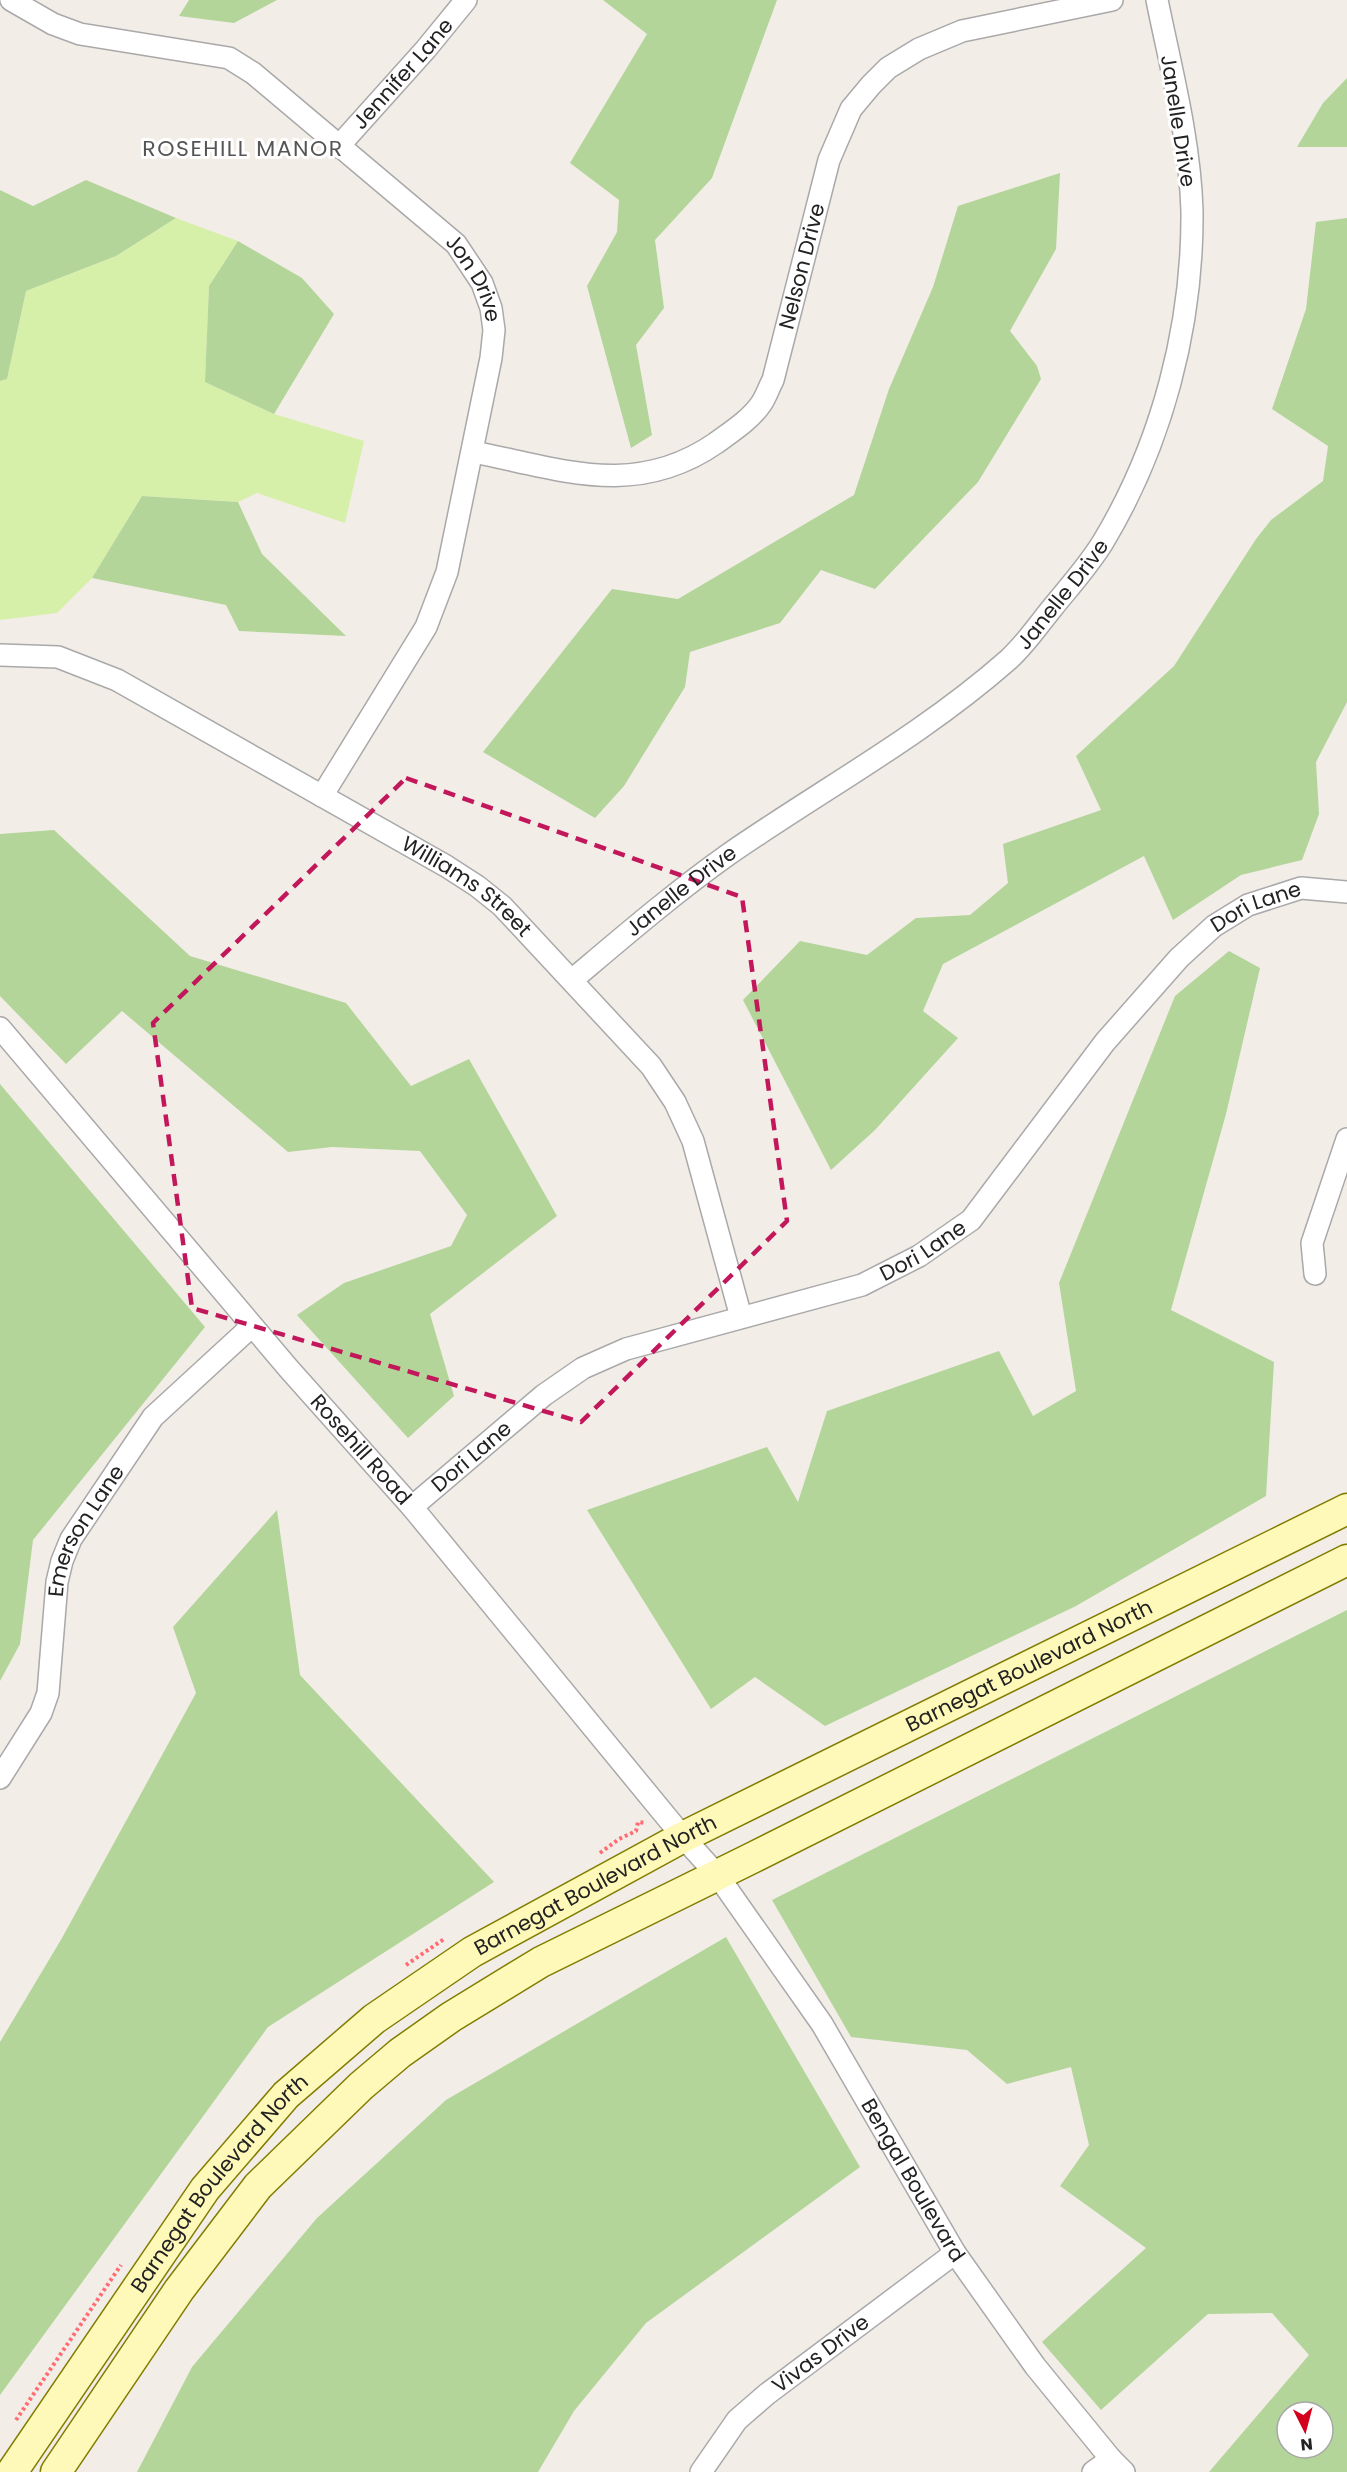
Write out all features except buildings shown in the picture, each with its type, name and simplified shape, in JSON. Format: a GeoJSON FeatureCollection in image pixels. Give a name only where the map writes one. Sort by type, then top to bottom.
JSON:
{"type":"FeatureCollection","features":[{"type":"Feature","properties":{"kind":"street","name":"Jon Drive"},"geometry":{"type":"LineString","coordinates":[[11,0],[53,24],[80,34],[229,58],[253,73],[338,147],[456,244],[483,283],[491,308],[494,330],[491,358],[447,572],[426,627],[322,796]]}},
{"type":"Feature","properties":{"kind":"street","name":"Jennifer Lane"},"geometry":{"type":"LineString","coordinates":[[338,147],[426,49],[466,0]]}},
{"type":"Feature","properties":{"kind":"street","name":"Nelson Drive"},"geometry":{"type":"LineString","coordinates":[[473,452],[602,476],[633,476],[664,470],[696,457],[721,439],[761,404],[773,380],[829,160],[851,109],[871,85],[888,68],[919,49],[962,31],[1112,0]]}},
{"type":"Feature","properties":{"kind":"street","name":"Janelle Drive"},"geometry":{"type":"LineString","coordinates":[[572,980],[655,910],[729,855],[928,725],[1011,658],[1101,544],[1125,502],[1162,412],[1185,315],[1192,212],[1189,177],[1185,137],[1157,0]]}},
{"type":"Feature","properties":{"kind":"street","name":"Williams Street"},"geometry":{"type":"LineString","coordinates":[[0,655],[58,657],[117,680],[477,886],[502,906],[651,1066],[675,1102],[693,1141],[741,1317]]}},
{"type":"Feature","properties":{"kind":"street","name":"Dori Lane"},"geometry":{"type":"LineString","coordinates":[[412,1507],[544,1395],[583,1368],[626,1349],[862,1285],[919,1256],[971,1220],[1104,1041],[1179,958],[1214,926],[1248,905],[1301,888],[1347,892]]}},
{"type":"Feature","properties":{"kind":"street","name":"Rosehill Road"},"geometry":{"type":"LineString","coordinates":[[0,1028],[252,1326],[412,1507],[683,1837],[718,1876]]}},
{"type":"Feature","properties":{"kind":"street"},"geometry":{"type":"LineString","coordinates":[[1315,1274],[1312,1243],[1347,1139]]}},
{"type":"Feature","properties":{"kind":"street","name":"Emerson Lane"},"geometry":{"type":"LineString","coordinates":[[0,1778],[40,1713],[48,1693],[57,1582],[71,1539],[153,1417],[252,1326]]}},
{"type":"Feature","properties":{"kind":"street","name":"Barnegat Boulevard North"},"geometry":{"type":"LineString","coordinates":[[12,2472],[205,2189],[286,2095],[374,2019],[472,1952],[683,1837],[1347,1509]]}},
{"type":"Feature","properties":{"kind":"street","name":"Barnegat Boulevard North"},"geometry":{"type":"LineString","coordinates":[[56,2472],[179,2290],[258,2186],[361,2086],[400,2053],[541,1962],[718,1876],[1347,1560]]}},
{"type":"Feature","properties":{"kind":"street","name":"Bengal Boulevard"},"geometry":{"type":"LineString","coordinates":[[718,1876],[822,2024],[955,2253],[1035,2366],[1118,2465]]}},
{"type":"Feature","properties":{"kind":"street","name":"Vivas Drive"},"geometry":{"type":"LineString","coordinates":[[701,2472],[737,2420],[767,2394],[955,2253]]}},
{"type":"Feature","properties":{"kind":"street"},"geometry":{"type":"LineString","coordinates":[[1093,2472],[1118,2465]]}},
{"type":"Feature","properties":{"kind":"path"},"geometry":{"type":"LineString","coordinates":[[619,1839],[636,1831],[638,1822],[647,1823]]}},
{"type":"Feature","properties":{"kind":"highlighted area"},"geometry":{"type":"Polygon","coordinates":[[[406,778],[742,897],[787,1221],[581,1422],[192,1308],[153,1023],[406,778]]]}},
{"type":"Feature","properties":{"kind":"green space"},"geometry":{"type":"Polygon","coordinates":[[[189,0],[277,0],[234,23],[179,16],[189,0]]]}},
{"type":"Feature","properties":{"kind":"green space"},"geometry":{"type":"Polygon","coordinates":[[[603,0],[777,0],[712,178],[655,240],[664,308],[636,345],[652,435],[631,448],[587,286],[617,232],[619,200],[570,163],[647,34],[603,0]]]}},
{"type":"Feature","properties":{"kind":"green space"},"geometry":{"type":"Polygon","coordinates":[[[1347,78],[1347,147],[1297,147],[1323,103],[1347,78]]]}},
{"type":"Feature","properties":{"kind":"green space"},"geometry":{"type":"Polygon","coordinates":[[[1060,173],[1056,249],[1010,331],[1037,366],[1041,379],[978,482],[875,589],[821,570],[780,623],[690,652],[685,687],[624,786],[595,818],[483,752],[612,589],[678,599],[854,495],[889,389],[933,287],[958,206],[1060,173]]]}},
{"type":"Feature","properties":{"kind":"green space"},"geometry":{"type":"Polygon","coordinates":[[[86,180],[176,218],[116,256],[26,291],[7,379],[0,381],[0,190],[33,206],[86,180]]]}},
{"type":"Feature","properties":{"kind":"green space"},"geometry":{"type":"Polygon","coordinates":[[[176,218],[238,241],[209,286],[205,382],[274,414],[364,441],[345,523],[257,493],[238,502],[142,496],[92,578],[57,613],[0,620],[0,381],[7,379],[26,291],[116,256],[176,218]]]}},
{"type":"Feature","properties":{"kind":"green space"},"geometry":{"type":"Polygon","coordinates":[[[1347,218],[1347,702],[1316,762],[1319,814],[1302,860],[1241,875],[1173,920],[1144,856],[943,964],[923,1011],[958,1038],[875,1130],[831,1170],[743,1000],[800,941],[867,955],[916,918],[970,915],[1008,883],[1003,844],[1101,810],[1076,756],[1174,666],[1256,539],[1271,520],[1323,481],[1328,446],[1272,409],[1306,309],[1316,222],[1347,218]]]}},
{"type":"Feature","properties":{"kind":"green space"},"geometry":{"type":"Polygon","coordinates":[[[238,241],[302,278],[334,314],[274,414],[205,382],[209,286],[238,241]]]}},
{"type":"Feature","properties":{"kind":"green space"},"geometry":{"type":"Polygon","coordinates":[[[142,496],[238,502],[262,554],[346,636],[239,631],[226,605],[92,578],[142,496]]]}},
{"type":"Feature","properties":{"kind":"green space"},"geometry":{"type":"Polygon","coordinates":[[[54,830],[190,956],[346,1003],[411,1086],[469,1059],[557,1216],[430,1314],[454,1396],[408,1438],[297,1315],[344,1283],[451,1246],[467,1215],[420,1151],[332,1147],[288,1152],[122,1011],[66,1064],[0,996],[0,834],[54,830]]]}},
{"type":"Feature","properties":{"kind":"green space"},"geometry":{"type":"Polygon","coordinates":[[[1229,951],[1260,968],[1226,1114],[1171,1310],[1274,1362],[1266,1496],[1076,1606],[825,1726],[755,1677],[711,1709],[587,1510],[767,1447],[798,1502],[827,1411],[999,1351],[1033,1416],[1076,1391],[1059,1283],[1175,996],[1229,951]]]}},
{"type":"Feature","properties":{"kind":"green space"},"geometry":{"type":"Polygon","coordinates":[[[0,1084],[205,1327],[33,1540],[20,1644],[0,1681],[0,1084]]]}},
{"type":"Feature","properties":{"kind":"green space"},"geometry":{"type":"Polygon","coordinates":[[[277,1510],[300,1675],[494,1882],[268,2027],[0,2395],[0,2042],[62,1938],[196,1693],[173,1627],[277,1510]]]}},
{"type":"Feature","properties":{"kind":"green space"},"geometry":{"type":"Polygon","coordinates":[[[1347,1610],[1347,2472],[1209,2472],[1309,2355],[1272,2313],[1208,2314],[1101,2410],[1042,2342],[1146,2248],[1060,2186],[1089,2145],[1071,2067],[1007,2084],[967,2050],[851,2037],[772,1900],[1347,1610]]]}},
{"type":"Feature","properties":{"kind":"green space"},"geometry":{"type":"Polygon","coordinates":[[[726,1937],[860,2167],[646,2323],[574,2411],[538,2472],[137,2472],[192,2367],[317,2218],[446,2100],[726,1937]]]}},
{"type":"Feature","properties":{"kind":"district","name":"ROSEHILL MANOR"},"geometry":{"type":"Point","coordinates":[243,148]}}]}
